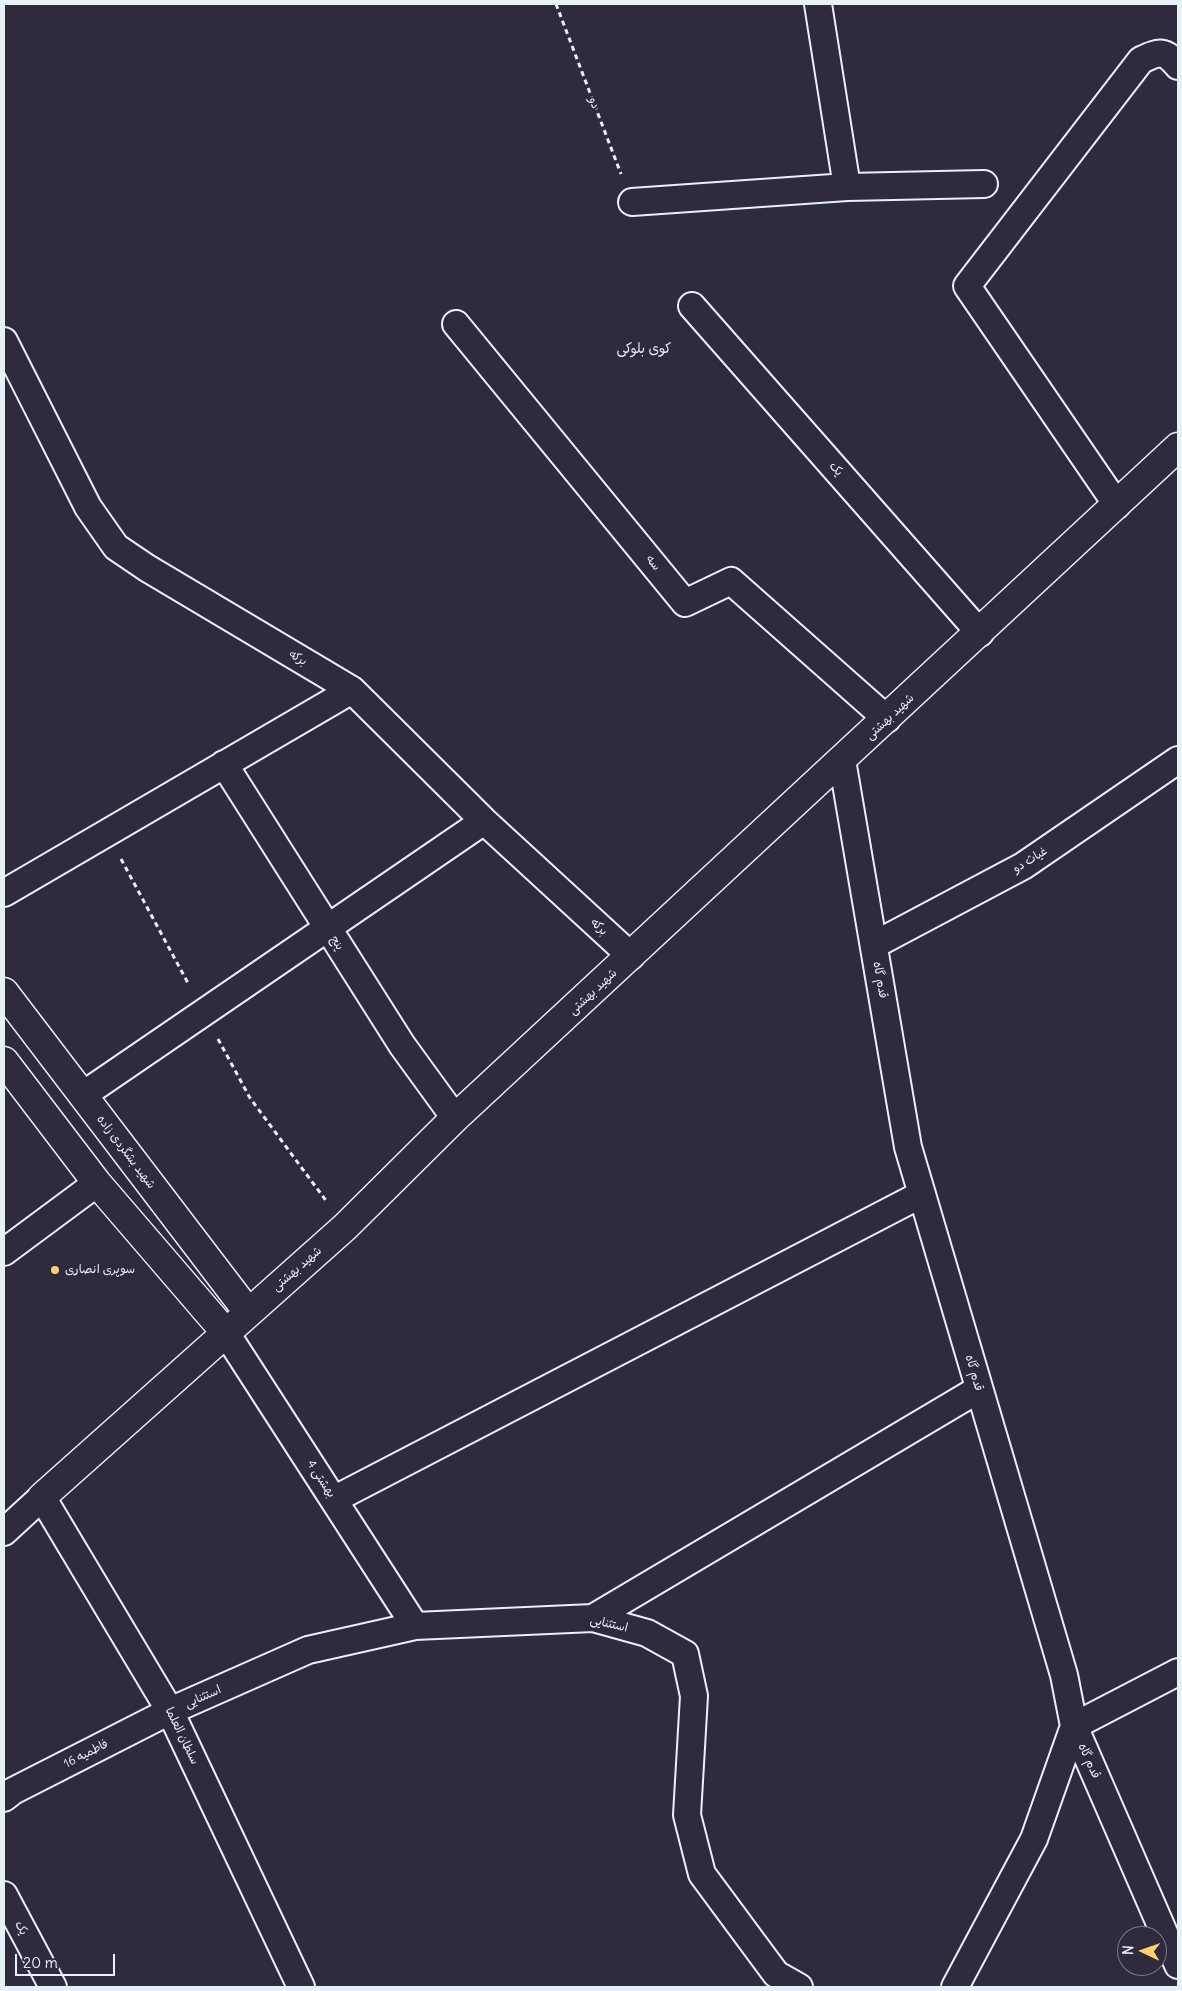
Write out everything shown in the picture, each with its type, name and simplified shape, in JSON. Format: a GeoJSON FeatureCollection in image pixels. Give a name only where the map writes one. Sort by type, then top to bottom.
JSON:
{"type":"FeatureCollection","features":[{"type":"Feature","properties":{"kind":"street"},"geometry":{"type":"LineString","coordinates":[[818,4],[847,187]]}},
{"type":"Feature","properties":{"kind":"street"},"geometry":{"type":"LineString","coordinates":[[1117,504],[968,286],[1142,60],[1168,60]]}},
{"type":"Feature","properties":{"kind":"street"},"geometry":{"type":"LineString","coordinates":[[632,202],[847,187],[984,184]]}},
{"type":"Feature","properties":{"kind":"street","name":"یک"},"geometry":{"type":"LineString","coordinates":[[692,306],[980,633]]}},
{"type":"Feature","properties":{"kind":"street","name":"سه"},"geometry":{"type":"LineString","coordinates":[[456,324],[685,603],[731,581],[887,719]]}},
{"type":"Feature","properties":{"kind":"street","name":"برکه"},"geometry":{"type":"LineString","coordinates":[[4,341],[88,507],[116,547],[147,568],[352,690],[484,821],[631,956]]}},
{"type":"Feature","properties":{"kind":"street","name":"شهید بهشتی"},"geometry":{"type":"LineString","coordinates":[[4,1532],[345,1227],[455,1118],[980,633],[1178,447]]}},
{"type":"Feature","properties":{"kind":"street"},"geometry":{"type":"LineString","coordinates":[[4,893],[352,690]]}},
{"type":"Feature","properties":{"kind":"street","name":"قدم گاه"},"geometry":{"type":"LineString","coordinates":[[842,760],[908,1147],[1064,1675],[1074,1726],[1178,1966]]}},
{"type":"Feature","properties":{"kind":"street","name":"غیاث دو"},"geometry":{"type":"LineString","coordinates":[[874,945],[1023,866],[1178,760]]}},
{"type":"Feature","properties":{"kind":"street","name":"پنج"},"geometry":{"type":"LineString","coordinates":[[224,764],[402,1045],[455,1118]]}},
{"type":"Feature","properties":{"kind":"street"},"geometry":{"type":"LineString","coordinates":[[82,1096],[329,929],[484,821]]}},
{"type":"Feature","properties":{"kind":"street","name":"شهید بشگردی زاده"},"geometry":{"type":"LineString","coordinates":[[4,992],[248,1312]]}},
{"type":"Feature","properties":{"kind":"street"},"geometry":{"type":"LineString","coordinates":[[4,1061],[97,1183],[226,1333]]}},
{"type":"Feature","properties":{"kind":"street"},"geometry":{"type":"LineString","coordinates":[[4,1252],[97,1183]]}},
{"type":"Feature","properties":{"kind":"street"},"geometry":{"type":"LineString","coordinates":[[335,1499],[922,1194]]}},
{"type":"Feature","properties":{"kind":"street","name":"بهشتی 4"},"geometry":{"type":"LineString","coordinates":[[226,1333],[335,1499],[415,1626]]}},
{"type":"Feature","properties":{"kind":"street"},"geometry":{"type":"LineString","coordinates":[[593,1618],[979,1389]]}},
{"type":"Feature","properties":{"kind":"street","name":"سلطان العلما"},"geometry":{"type":"LineString","coordinates":[[42,1496],[170,1711],[301,1987]]}},
{"type":"Feature","properties":{"kind":"street","name":"استثنایی"},"geometry":{"type":"LineString","coordinates":[[170,1711],[308,1650],[415,1626],[593,1618],[647,1633],[685,1654],[694,1696],[688,1815],[702,1874],[776,1974],[799,1987]]}},
{"type":"Feature","properties":{"kind":"street"},"geometry":{"type":"LineString","coordinates":[[955,1987],[1034,1839],[1074,1726],[1178,1672]]}},
{"type":"Feature","properties":{"kind":"street","name":"فاطمیه 16"},"geometry":{"type":"LineString","coordinates":[[4,1798],[13,1791],[170,1711]]}},
{"type":"Feature","properties":{"kind":"street","name":"یک"},"geometry":{"type":"LineString","coordinates":[[4,1895],[53,1987]]}},
{"type":"Feature","properties":{"kind":"path","name":"دو"},"geometry":{"type":"LineString","coordinates":[[556,4],[632,202]]}},
{"type":"Feature","properties":{"kind":"place","name":"سوپری انصاری"},"geometry":{"type":"Point","coordinates":[55,1270]}},
{"type":"Feature","properties":{"kind":"district","name":"کوی بلوکی"},"geometry":{"type":"Point","coordinates":[644,349]}}]}
